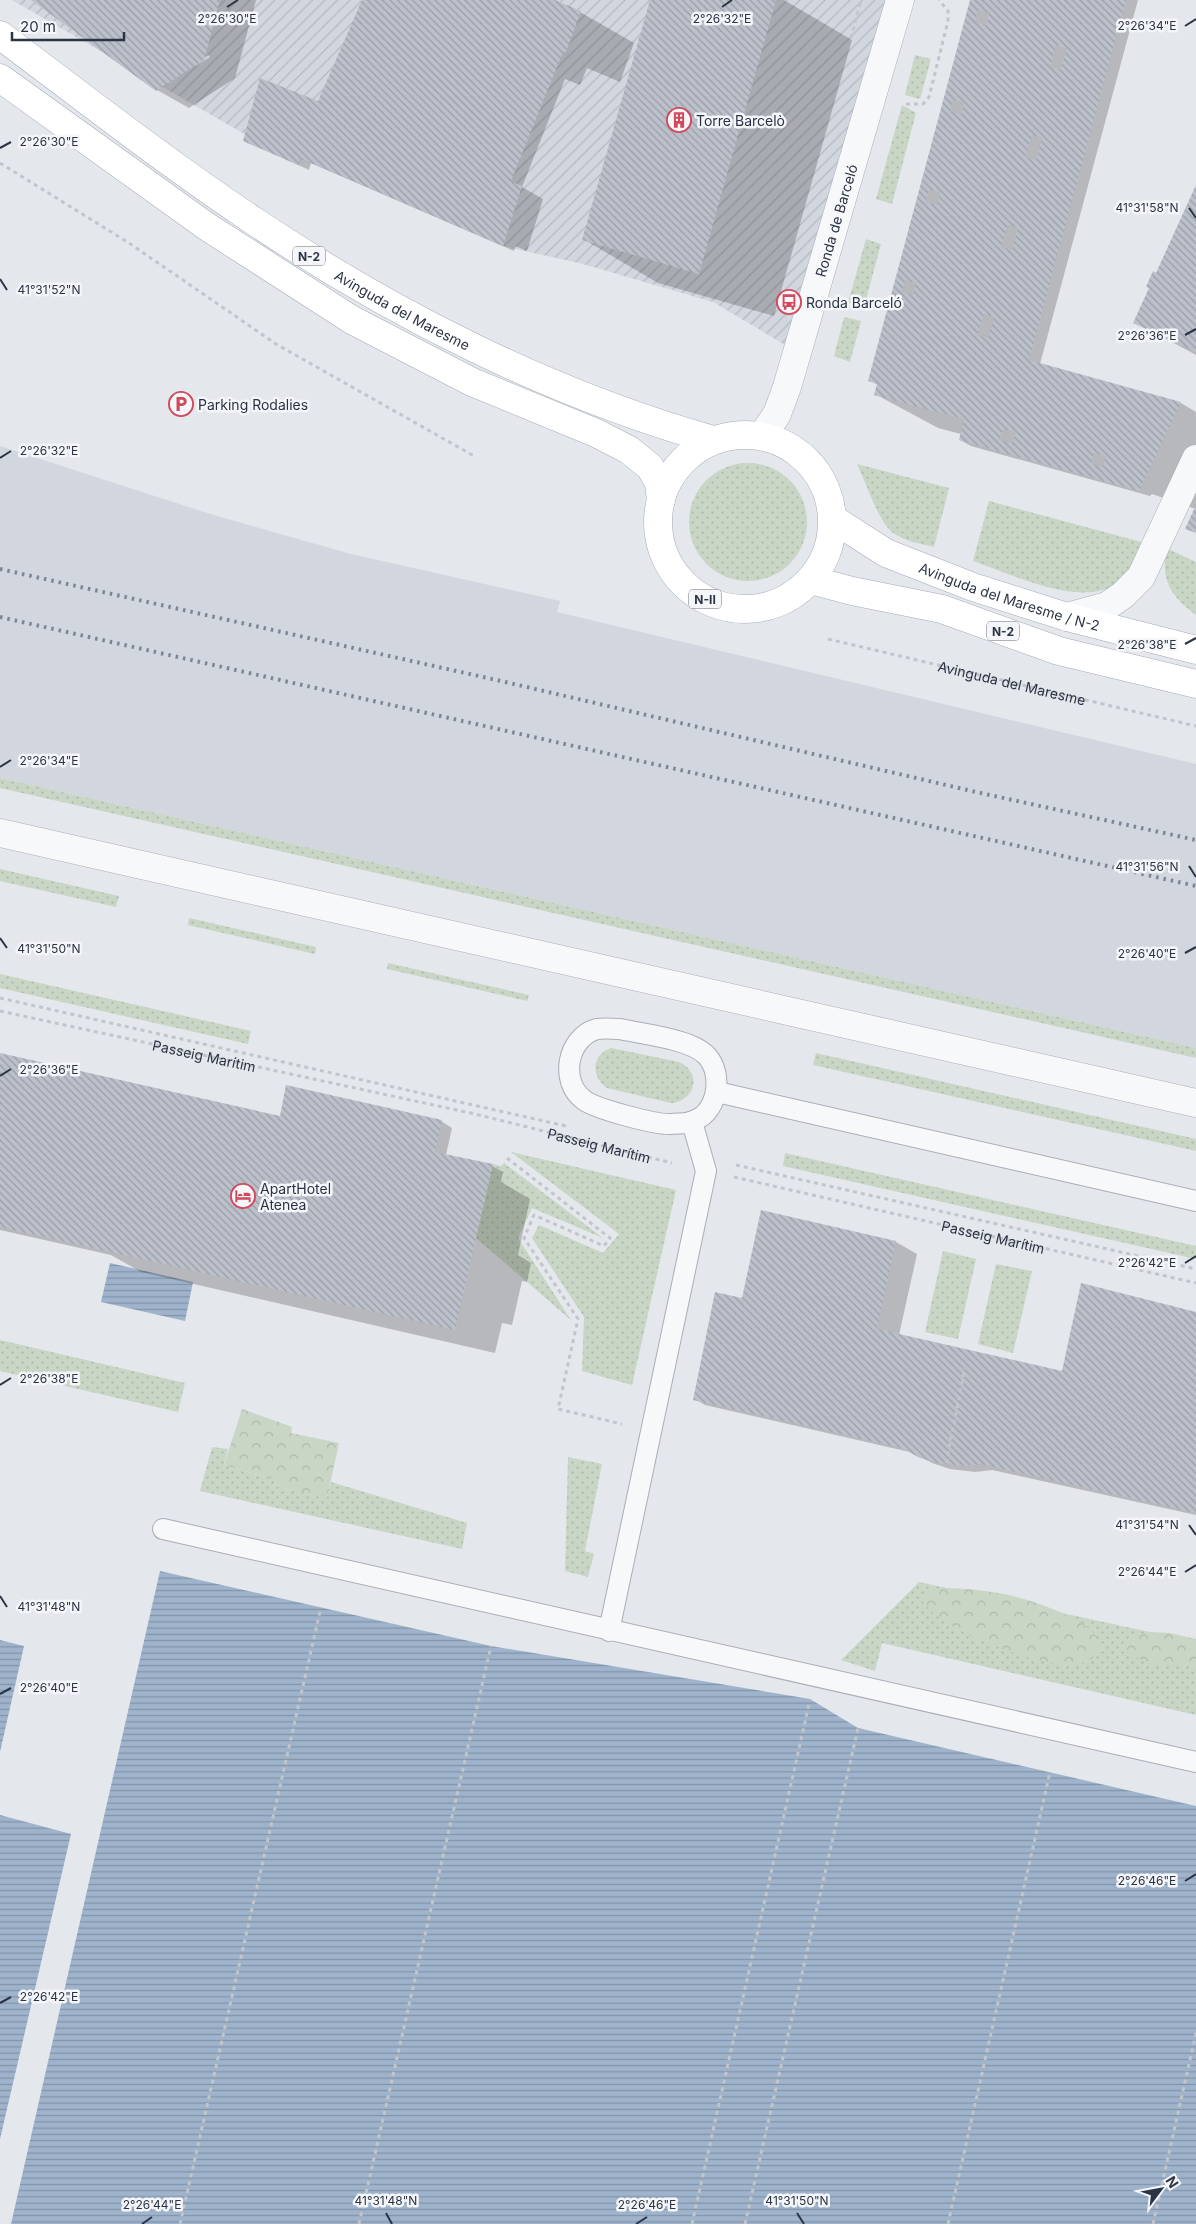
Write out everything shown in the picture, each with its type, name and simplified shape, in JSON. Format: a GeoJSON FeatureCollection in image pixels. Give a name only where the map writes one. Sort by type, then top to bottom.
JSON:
{"type":"FeatureCollection","features":[{"type":"Feature","properties":{"kind":"main road","name":"Avinguda del Maresme"},"geometry":{"type":"LineString","coordinates":[[0,35],[156,152],[255,222],[330,269],[440,331],[520,369],[650,422],[713,440]]}},
{"type":"Feature","properties":{"kind":"main road","name":"N-2"},"geometry":{"type":"LineString","coordinates":[[0,78],[206,226],[352,320],[472,382],[596,434],[629,450],[650,467],[659,483],[661,500]]}},
{"type":"Feature","properties":{"kind":"main road","name":"N-II"},"geometry":{"type":"LineString","coordinates":[[742,435],[762,436],[784,444],[803,457],[819,475],[828,496],[832,519],[831,541],[823,562],[811,580],[793,595],[773,605],[750,609],[734,608],[706,599],[686,586],[668,561],[662,547],[658,524],[661,500],[668,481],[680,464],[695,450],[713,440],[742,435]]}},
{"type":"Feature","properties":{"kind":"main road","name":"Avinguda del Maresme / N-2"},"geometry":{"type":"LineString","coordinates":[[832,519],[886,553],[973,587],[1067,617],[1196,650]]}},
{"type":"Feature","properties":{"kind":"main road","name":"N-2"},"geometry":{"type":"LineString","coordinates":[[811,580],[852,591],[942,609],[1059,651],[1196,684]]}},
{"type":"Feature","properties":{"kind":"street","name":"Ronda de Barceló"},"geometry":{"type":"LineString","coordinates":[[762,436],[777,414],[787,387],[900,0]]}},
{"type":"Feature","properties":{"kind":"street"},"geometry":{"type":"LineString","coordinates":[[1067,617],[1107,606],[1123,595],[1141,576],[1196,459]]}},
{"type":"Feature","properties":{"kind":"street"},"geometry":{"type":"LineString","coordinates":[[0,832],[1196,1103]]}},
{"type":"Feature","properties":{"kind":"lane"},"geometry":{"type":"LineString","coordinates":[[620,1029],[690,1046],[706,1056],[715,1071],[717,1092],[706,1113],[692,1122],[668,1124],[605,1110],[583,1100],[571,1081],[568,1060],[575,1046],[597,1030],[620,1029]]}},
{"type":"Feature","properties":{"kind":"lane"},"geometry":{"type":"LineString","coordinates":[[717,1092],[1196,1201]]}},
{"type":"Feature","properties":{"kind":"lane"},"geometry":{"type":"LineString","coordinates":[[609,1631],[706,1171],[692,1122]]}},
{"type":"Feature","properties":{"kind":"lane"},"geometry":{"type":"LineString","coordinates":[[163,1529],[1196,1762]]}},
{"type":"Feature","properties":{"kind":"path"},"geometry":{"type":"LineString","coordinates":[[0,163],[129,242],[276,344],[474,456]]}},
{"type":"Feature","properties":{"kind":"path","name":"Avinguda del Maresme"},"geometry":{"type":"LineString","coordinates":[[828,639],[1196,726]]}},
{"type":"Feature","properties":{"kind":"path"},"geometry":{"type":"LineString","coordinates":[[0,998],[573,1127]]}},
{"type":"Feature","properties":{"kind":"path","name":"Passeig Marítim"},"geometry":{"type":"LineString","coordinates":[[0,1010],[272,1072],[475,1114],[706,1171],[1196,1283]]}},
{"type":"Feature","properties":{"kind":"path"},"geometry":{"type":"LineString","coordinates":[[507,1158],[610,1238],[604,1246],[534,1215],[524,1238],[578,1320],[558,1409],[651,1431]]}},
{"type":"Feature","properties":{"kind":"path"},"geometry":{"type":"LineString","coordinates":[[727,1163],[1196,1268]]}},
{"type":"Feature","properties":{"kind":"path"},"geometry":{"type":"LineString","coordinates":[[946,1463],[965,1368]]}},
{"type":"Feature","properties":{"kind":"path"},"geometry":{"type":"LineString","coordinates":[[180,2224],[321,1607]]}},
{"type":"Feature","properties":{"kind":"path"},"geometry":{"type":"LineString","coordinates":[[359,2224],[491,1646]]}},
{"type":"Feature","properties":{"kind":"path"},"geometry":{"type":"LineString","coordinates":[[692,2224],[810,1699]]}},
{"type":"Feature","properties":{"kind":"path"},"geometry":{"type":"LineString","coordinates":[[746,2224],[858,1728]]}},
{"type":"Feature","properties":{"kind":"path"},"geometry":{"type":"LineString","coordinates":[[948,2224],[1050,1772]]}},
{"type":"Feature","properties":{"kind":"path"},"geometry":{"type":"LineString","coordinates":[[1153,2224],[1196,2033]]}},
{"type":"Feature","properties":{"kind":"shaded area"},"geometry":{"type":"Polygon","coordinates":[[[12,0],[900,0],[797,352],[713,302],[583,264],[503,246],[301,159],[298,165],[12,0]]]}},
{"type":"Feature","properties":{"kind":"shaded area"},"geometry":{"type":"Polygon","coordinates":[[[0,446],[207,513],[351,554],[560,601],[557,612],[1196,764],[1196,1048],[0,778],[0,446]]]}},
{"type":"Feature","properties":{"kind":"green space"},"geometry":{"type":"Polygon","coordinates":[[[915,55],[931,59],[920,99],[905,95],[915,55]]]}},
{"type":"Feature","properties":{"kind":"green space"},"geometry":{"type":"Polygon","coordinates":[[[902,105],[916,113],[892,204],[876,199],[902,105]]]}},
{"type":"Feature","properties":{"kind":"green space"},"geometry":{"type":"Polygon","coordinates":[[[866,239],[881,244],[864,307],[848,303],[866,239]]]}},
{"type":"Feature","properties":{"kind":"green space"},"geometry":{"type":"Polygon","coordinates":[[[844,317],[861,321],[850,362],[834,356],[844,317]]]}},
{"type":"Feature","properties":{"kind":"green space"},"geometry":{"type":"Polygon","coordinates":[[[748,463],[771,467],[790,480],[803,499],[807,522],[803,545],[790,564],[771,577],[748,581],[725,577],[706,564],[693,545],[689,522],[693,499],[706,480],[725,467],[748,463]]]}},
{"type":"Feature","properties":{"kind":"green space"},"geometry":{"type":"Polygon","coordinates":[[[857,464],[949,488],[934,547],[913,542],[893,533],[877,511],[857,464]]]}},
{"type":"Feature","properties":{"kind":"green space"},"geometry":{"type":"Polygon","coordinates":[[[989,501],[1149,544],[1128,574],[1111,587],[1096,592],[1079,592],[1042,586],[973,561],[989,501]]]}},
{"type":"Feature","properties":{"kind":"green space"},"geometry":{"type":"Polygon","coordinates":[[[1166,548],[1196,562],[1196,615],[1180,601],[1169,586],[1165,570],[1166,548]]]}},
{"type":"Feature","properties":{"kind":"green space"},"geometry":{"type":"Polygon","coordinates":[[[0,778],[1196,1048],[1196,1058],[0,788],[0,778]]]}},
{"type":"Feature","properties":{"kind":"green space"},"geometry":{"type":"Polygon","coordinates":[[[0,869],[119,896],[116,907],[0,881],[0,869]]]}},
{"type":"Feature","properties":{"kind":"green space"},"geometry":{"type":"Polygon","coordinates":[[[189,918],[316,947],[315,954],[188,925],[189,918]]]}},
{"type":"Feature","properties":{"kind":"green space"},"geometry":{"type":"Polygon","coordinates":[[[388,963],[529,995],[527,1001],[387,969],[388,963]]]}},
{"type":"Feature","properties":{"kind":"green space"},"geometry":{"type":"Polygon","coordinates":[[[0,974],[251,1031],[248,1044],[0,988],[0,974]]]}},
{"type":"Feature","properties":{"kind":"green space"},"geometry":{"type":"Polygon","coordinates":[[[611,1048],[679,1062],[691,1072],[693,1085],[691,1092],[679,1101],[671,1103],[607,1088],[598,1078],[596,1066],[604,1051],[611,1048]]]}},
{"type":"Feature","properties":{"kind":"green space"},"geometry":{"type":"Polygon","coordinates":[[[816,1053],[1196,1139],[1196,1151],[813,1065],[816,1053]]]}},
{"type":"Feature","properties":{"kind":"green space"},"geometry":{"type":"Polygon","coordinates":[[[511,1152],[676,1190],[632,1385],[582,1371],[584,1317],[532,1238],[539,1225],[603,1253],[619,1234],[511,1152]]]}},
{"type":"Feature","properties":{"kind":"green space"},"geometry":{"type":"Polygon","coordinates":[[[785,1153],[1196,1246],[1196,1259],[783,1166],[785,1153]]]}},
{"type":"Feature","properties":{"kind":"green space"},"geometry":{"type":"Polygon","coordinates":[[[504,1163],[603,1238],[532,1208],[518,1238],[571,1320],[476,1238],[493,1164],[501,1166],[504,1163]]]}},
{"type":"Feature","properties":{"kind":"green space"},"geometry":{"type":"Polygon","coordinates":[[[943,1251],[976,1259],[958,1339],[925,1332],[943,1251]]]}},
{"type":"Feature","properties":{"kind":"green space"},"geometry":{"type":"Polygon","coordinates":[[[996,1264],[1032,1271],[1013,1353],[978,1344],[996,1264]]]}},
{"type":"Feature","properties":{"kind":"green space"},"geometry":{"type":"Polygon","coordinates":[[[0,1340],[185,1383],[178,1412],[0,1371],[0,1340]]]}},
{"type":"Feature","properties":{"kind":"green space"},"geometry":{"type":"Polygon","coordinates":[[[242,1409],[292,1427],[291,1433],[339,1443],[327,1498],[275,1486],[276,1480],[224,1465],[242,1409]]]}},
{"type":"Feature","properties":{"kind":"green space"},"geometry":{"type":"Polygon","coordinates":[[[212,1447],[228,1449],[224,1465],[276,1480],[275,1486],[327,1497],[331,1482],[467,1523],[462,1549],[200,1491],[212,1447]]]}},
{"type":"Feature","properties":{"kind":"green space"},"geometry":{"type":"Polygon","coordinates":[[[568,1457],[602,1464],[585,1551],[594,1554],[588,1577],[565,1571],[568,1457]]]}},
{"type":"Feature","properties":{"kind":"green space"},"geometry":{"type":"Polygon","coordinates":[[[919,1582],[1196,1642],[1196,1715],[882,1643],[875,1671],[841,1660],[919,1582]]]}},
{"type":"Feature","properties":{"kind":"green space"},"geometry":{"type":"Polygon","coordinates":[[[943,1588],[1004,1594],[1047,1607],[1083,1624],[1095,1634],[1100,1645],[1095,1656],[1083,1663],[1046,1662],[1024,1656],[964,1632],[936,1615],[923,1602],[923,1595],[929,1589],[943,1588]]]}},
{"type":"Feature","properties":{"kind":"green space"},"geometry":{"type":"Polygon","coordinates":[[[1150,1632],[1170,1633],[1196,1639],[1196,1664],[1166,1666],[1144,1661],[1128,1651],[1123,1643],[1126,1639],[1150,1632]]]}},
{"type":"Feature","properties":{"kind":"water"},"geometry":{"type":"Polygon","coordinates":[[[110,1263],[193,1282],[185,1321],[101,1302],[110,1263]]]}},
{"type":"Feature","properties":{"kind":"water"},"geometry":{"type":"Polygon","coordinates":[[[160,1571],[491,1646],[810,1699],[858,1728],[1196,1806],[1196,2224],[11,2224],[160,1571]]]}},
{"type":"Feature","properties":{"kind":"water"},"geometry":{"type":"Polygon","coordinates":[[[0,1640],[24,1646],[0,1752],[0,1640]]]}},
{"type":"Feature","properties":{"kind":"water"},"geometry":{"type":"Polygon","coordinates":[[[0,1815],[71,1834],[0,2139],[0,1815]]]}},
{"type":"Feature","properties":{"kind":"building"},"geometry":{"type":"Polygon","coordinates":[[[31,0],[220,0],[204,60],[156,91],[31,0]]]}},
{"type":"Feature","properties":{"kind":"building"},"geometry":{"type":"Polygon","coordinates":[[[362,0],[555,0],[581,11],[566,52],[563,52],[511,181],[522,186],[503,246],[300,158],[298,165],[243,141],[260,78],[318,101],[362,0]]]}},
{"type":"Feature","properties":{"kind":"building","name":"Torre Barcelò"},"geometry":{"type":"Polygon","coordinates":[[[650,0],[776,0],[699,274],[582,240],[650,0]]]}},
{"type":"Feature","properties":{"kind":"building"},"geometry":{"type":"Polygon","coordinates":[[[970,0],[1126,0],[1029,360],[1181,402],[1139,491],[959,440],[964,419],[874,395],[877,384],[868,381],[970,0]],[[978,10],[975,22],[986,25],[989,13],[978,10]],[[1056,45],[1050,67],[1060,70],[1067,48],[1056,45]],[[953,100],[950,111],[961,114],[965,102],[953,100]],[[1032,135],[1025,157],[1036,160],[1042,138],[1032,135]],[[929,190],[926,202],[937,205],[940,192],[929,190]],[[1008,225],[1001,247],[1012,250],[1018,228],[1008,225]],[[905,280],[902,292],[913,295],[916,283],[905,280]],[[984,314],[977,335],[988,338],[994,317],[984,314]],[[1003,429],[999,440],[1012,443],[1016,432],[1003,429]],[[1094,453],[1091,464],[1103,467],[1105,456],[1094,453]]]}},
{"type":"Feature","properties":{"kind":"building"},"geometry":{"type":"Polygon","coordinates":[[[1196,185],[1196,352],[1133,323],[1149,288],[1146,287],[1153,271],[1156,273],[1196,185]]]}},
{"type":"Feature","properties":{"kind":"building"},"geometry":{"type":"Polygon","coordinates":[[[1196,505],[1196,533],[1185,529],[1196,505]]]}},
{"type":"Feature","properties":{"kind":"building","name":"ApartHotel Atenea"},"geometry":{"type":"Polygon","coordinates":[[[0,1053],[280,1116],[286,1085],[442,1120],[435,1152],[493,1164],[455,1330],[0,1227],[0,1053]]]}},
{"type":"Feature","properties":{"kind":"building"},"geometry":{"type":"Polygon","coordinates":[[[761,1210],[896,1241],[877,1329],[1062,1371],[1081,1283],[1196,1312],[1196,1513],[981,1464],[964,1466],[938,1463],[920,1458],[902,1448],[693,1400],[715,1292],[742,1298],[761,1210]]]}},
{"type":"Feature","properties":{"kind":"railway"},"geometry":{"type":"LineString","coordinates":[[0,569],[501,681],[976,792],[1196,840]]}},
{"type":"Feature","properties":{"kind":"railway"},"geometry":{"type":"LineString","coordinates":[[0,617],[1196,886]]}},
{"type":"Feature","properties":{"kind":"place","name":"Torre Barcelò"},"geometry":{"type":"Point","coordinates":[679,120]}},
{"type":"Feature","properties":{"kind":"place","name":"Ronda Barceló"},"geometry":{"type":"Point","coordinates":[789,302]}},
{"type":"Feature","properties":{"kind":"place","name":"Parking Rodalies"},"geometry":{"type":"Point","coordinates":[181,404]}},
{"type":"Feature","properties":{"kind":"place","name":"ApartHotel Atenea"},"geometry":{"type":"Point","coordinates":[243,1196]}}]}
